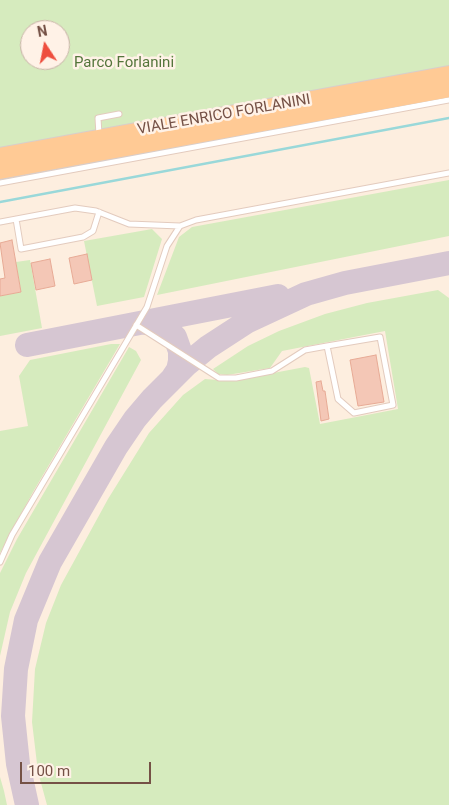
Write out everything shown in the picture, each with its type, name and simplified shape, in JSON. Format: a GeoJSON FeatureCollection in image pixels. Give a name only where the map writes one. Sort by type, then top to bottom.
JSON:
{"type":"FeatureCollection","features":[{"type":"Feature","properties":{"kind":"main road","name":"VIALE ENRICO FORLANINI"},"geometry":{"type":"LineString","coordinates":[[0,156],[449,74]]}},
{"type":"Feature","properties":{"kind":"main road","name":"VIALE ENRICO FORLANINI"},"geometry":{"type":"LineString","coordinates":[[0,171],[449,89]]}},
{"type":"Feature","properties":{"kind":"lane"},"geometry":{"type":"LineString","coordinates":[[0,182],[449,100]]}},
{"type":"Feature","properties":{"kind":"lane"},"geometry":{"type":"LineString","coordinates":[[99,138],[98,118],[119,114]]}},
{"type":"Feature","properties":{"kind":"lane"},"geometry":{"type":"LineString","coordinates":[[0,222],[75,208],[99,212],[129,224],[180,226],[196,220],[449,173]]}},
{"type":"Feature","properties":{"kind":"lane"},"geometry":{"type":"LineString","coordinates":[[16,219],[22,249],[83,237],[93,231],[99,212]]}},
{"type":"Feature","properties":{"kind":"lane"},"geometry":{"type":"LineString","coordinates":[[0,562],[12,535],[147,307],[168,246],[180,226]]}},
{"type":"Feature","properties":{"kind":"lane"},"geometry":{"type":"LineString","coordinates":[[136,325],[219,378],[236,378],[272,371],[305,350],[327,346],[380,337],[392,405],[354,413],[338,399],[327,346]]}},
{"type":"Feature","properties":{"kind":"green space","name":"Parco Forlanini"},"geometry":{"type":"Polygon","coordinates":[[[0,0],[449,0],[449,67],[0,149],[0,0]]]}},
{"type":"Feature","properties":{"kind":"green space"},"geometry":{"type":"Polygon","coordinates":[[[449,180],[449,236],[157,295],[179,237],[192,227],[449,180]]]}},
{"type":"Feature","properties":{"kind":"green space"},"geometry":{"type":"Polygon","coordinates":[[[152,229],[162,239],[144,297],[97,306],[84,241],[152,229]]]}},
{"type":"Feature","properties":{"kind":"green space"},"geometry":{"type":"Polygon","coordinates":[[[30,260],[42,328],[0,336],[0,296],[21,292],[16,262],[30,260]]]}},
{"type":"Feature","properties":{"kind":"green space"},"geometry":{"type":"Polygon","coordinates":[[[438,290],[449,298],[449,805],[47,805],[38,772],[32,722],[35,669],[46,623],[61,585],[108,499],[149,433],[183,395],[205,379],[231,381],[305,367],[309,368],[320,424],[398,409],[385,331],[282,351],[270,368],[227,375],[218,374],[213,369],[248,346],[279,331],[325,314],[367,303],[438,290]]]}},
{"type":"Feature","properties":{"kind":"green space"},"geometry":{"type":"Polygon","coordinates":[[[111,344],[120,344],[33,492],[0,553],[0,431],[28,426],[19,376],[30,360],[111,344]]]}},
{"type":"Feature","properties":{"kind":"green space"},"geometry":{"type":"Polygon","coordinates":[[[129,347],[136,351],[141,360],[26,573],[10,612],[0,656],[0,573],[17,539],[129,347]]]}},
{"type":"Feature","properties":{"kind":"green space"},"geometry":{"type":"Polygon","coordinates":[[[0,777],[4,791],[7,805],[0,805],[0,777]]]}},
{"type":"Feature","properties":{"kind":"building"},"geometry":{"type":"Polygon","coordinates":[[[12,240],[21,292],[0,296],[0,279],[5,278],[0,243],[12,240]]]}},
{"type":"Feature","properties":{"kind":"building"},"geometry":{"type":"Polygon","coordinates":[[[87,254],[92,280],[74,284],[69,258],[87,254]]]}},
{"type":"Feature","properties":{"kind":"building"},"geometry":{"type":"Polygon","coordinates":[[[50,259],[55,286],[36,290],[31,263],[50,259]]]}},
{"type":"Feature","properties":{"kind":"building"},"geometry":{"type":"Polygon","coordinates":[[[376,355],[384,402],[358,406],[350,360],[376,355]]]}},
{"type":"Feature","properties":{"kind":"building"},"geometry":{"type":"Polygon","coordinates":[[[321,381],[323,391],[325,391],[329,419],[321,421],[316,382],[321,381]]]}},
{"type":"Feature","properties":{"kind":"waterway"},"geometry":{"type":"LineString","coordinates":[[0,202],[449,118]]}},
{"type":"Feature","properties":{"kind":"taxiway"},"geometry":{"type":"LineString","coordinates":[[27,805],[18,764],[13,716],[16,669],[26,620],[50,562],[116,447],[135,419],[186,365],[208,347],[248,321],[306,294],[345,283],[449,263]]}},
{"type":"Feature","properties":{"kind":"taxiway"},"geometry":{"type":"LineString","coordinates":[[27,345],[278,296]]}},
{"type":"Feature","properties":{"kind":"taxiway"},"geometry":{"type":"LineString","coordinates":[[145,323],[156,323],[175,337],[180,351],[180,361],[178,370],[172,379]]}}]}
